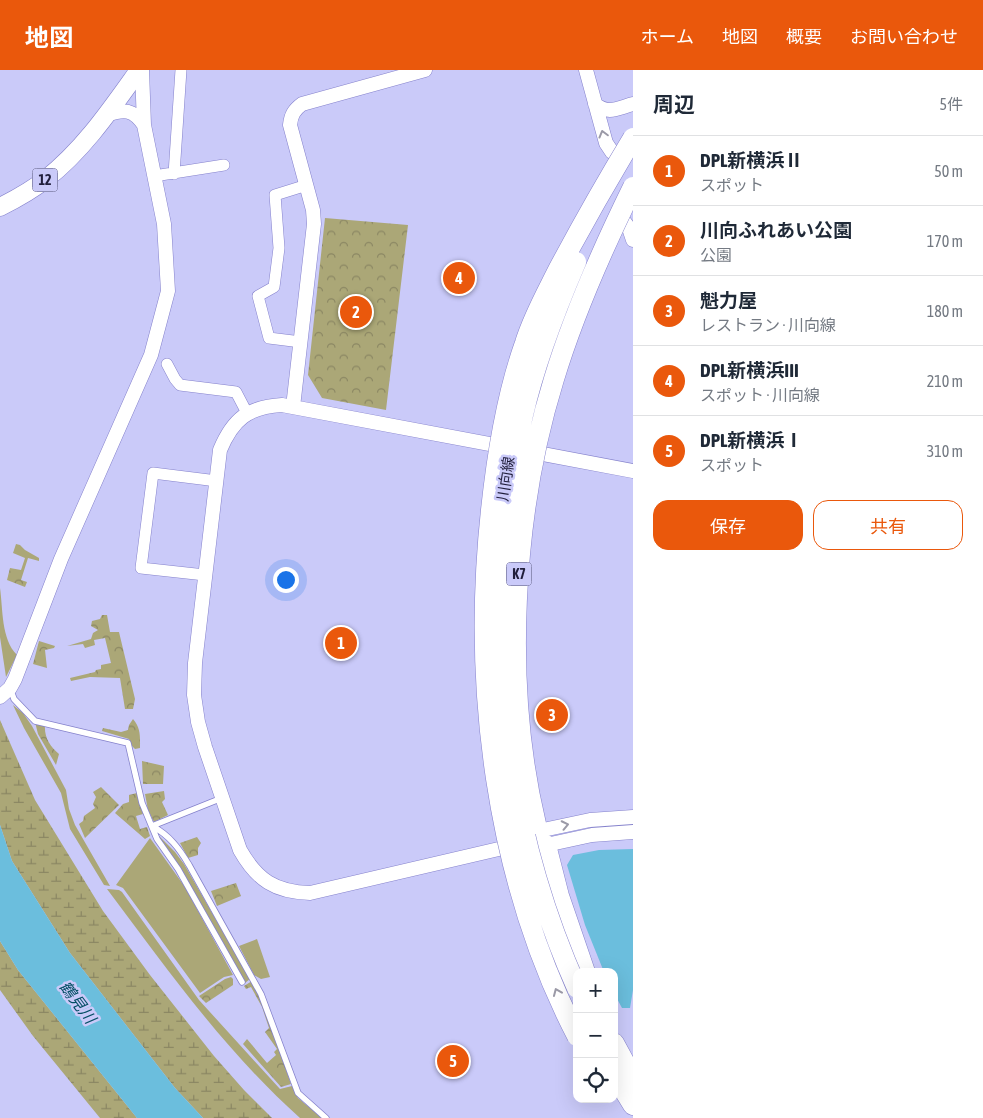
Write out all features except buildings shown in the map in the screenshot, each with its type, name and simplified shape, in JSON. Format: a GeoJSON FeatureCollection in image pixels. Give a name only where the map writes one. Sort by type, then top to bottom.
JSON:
{"type":"FeatureCollection","features":[{"type":"Feature","properties":{"kind":"highway"},"geometry":{"type":"LineString","coordinates":[[573,1027],[552,980],[526,907],[513,860],[497,784],[485,675],[484,616],[486,574],[492,502],[501,438],[514,379],[525,342],[541,304],[570,247],[633,136]]}},
{"type":"Feature","properties":{"kind":"highway","name":"K7"},"geometry":{"type":"LineString","coordinates":[[573,978],[544,904],[531,859],[514,784],[508,744],[501,664],[501,578],[509,493],[524,414],[534,376],[547,334],[571,274],[626,153]]}},
{"type":"Feature","properties":{"kind":"highway","name":"K7"},"geometry":{"type":"LineString","coordinates":[[579,968],[555,901],[535,819],[528,780],[522,739],[517,664],[518,585],[530,486],[553,381],[584,294],[633,187]]}},
{"type":"Feature","properties":{"kind":"highway"},"geometry":{"type":"LineString","coordinates":[[544,837],[559,896],[584,968]]}},
{"type":"Feature","properties":{"kind":"highway"},"geometry":{"type":"LineString","coordinates":[[522,844],[539,906],[552,943],[573,992]]}},
{"type":"Feature","properties":{"kind":"highway"},"geometry":{"type":"LineString","coordinates":[[618,1035],[633,1056]]}},
{"type":"Feature","properties":{"kind":"highway"},"geometry":{"type":"LineString","coordinates":[[618,1042],[633,1065]]}},
{"type":"Feature","properties":{"kind":"highway"},"geometry":{"type":"LineString","coordinates":[[618,1050],[633,1078]]}},
{"type":"Feature","properties":{"kind":"highway"},"geometry":{"type":"LineString","coordinates":[[618,1071],[633,1095]]}},
{"type":"Feature","properties":{"kind":"highway"},"geometry":{"type":"LineString","coordinates":[[618,1081],[633,1105]]}},
{"type":"Feature","properties":{"kind":"highway"},"geometry":{"type":"LineString","coordinates":[[616,1103],[626,1118]]}},
{"type":"Feature","properties":{"kind":"main road","name":"12"},"geometry":{"type":"LineString","coordinates":[[0,207],[27,193],[46,179],[84,143],[141,70]]}},
{"type":"Feature","properties":{"kind":"street"},"geometry":{"type":"LineString","coordinates":[[4,693],[15,680],[61,559],[144,373],[151,355],[168,291],[164,224],[144,125],[141,70]]}},
{"type":"Feature","properties":{"kind":"street"},"geometry":{"type":"LineString","coordinates":[[174,174],[181,70]]}},
{"type":"Feature","properties":{"kind":"street"},"geometry":{"type":"LineString","coordinates":[[293,407],[314,210],[290,125],[291,116],[296,108],[302,104],[425,70]]}},
{"type":"Feature","properties":{"kind":"street"},"geometry":{"type":"LineString","coordinates":[[586,70],[606,143],[612,152],[626,153]]}},
{"type":"Feature","properties":{"kind":"street"},"geometry":{"type":"LineString","coordinates":[[595,104],[602,110],[608,111],[633,104]]}},
{"type":"Feature","properties":{"kind":"street"},"geometry":{"type":"LineString","coordinates":[[107,115],[119,111],[130,112],[139,117],[144,125]]}},
{"type":"Feature","properties":{"kind":"street","name":"川向線"},"geometry":{"type":"LineString","coordinates":[[522,844],[502,745],[494,635],[495,578],[499,532],[511,448],[527,375],[556,291],[590,218],[626,153],[633,136]]}},
{"type":"Feature","properties":{"kind":"street"},"geometry":{"type":"LineString","coordinates":[[154,176],[224,165]]}},
{"type":"Feature","properties":{"kind":"street"},"geometry":{"type":"LineString","coordinates":[[301,342],[269,338],[258,296],[274,287],[279,248],[275,195],[307,185]]}},
{"type":"Feature","properties":{"kind":"street","name":"川向線"},"geometry":{"type":"LineString","coordinates":[[544,837],[533,780],[524,694],[522,628],[527,544],[541,454],[558,384],[572,340],[599,271],[633,200]]}},
{"type":"Feature","properties":{"kind":"street"},"geometry":{"type":"LineString","coordinates":[[621,226],[629,228],[633,240]]}},
{"type":"Feature","properties":{"kind":"street"},"geometry":{"type":"LineString","coordinates":[[167,364],[174,379],[180,385],[236,392],[247,414]]}},
{"type":"Feature","properties":{"kind":"street"},"geometry":{"type":"LineString","coordinates":[[633,471],[293,407],[271,406],[247,414],[238,420],[227,432],[220,450],[195,664],[194,695],[204,747],[240,850],[248,865],[262,879],[277,888],[293,892],[310,893],[323,891],[522,844],[590,820],[633,817]]}},
{"type":"Feature","properties":{"kind":"street"},"geometry":{"type":"LineString","coordinates":[[205,575],[141,568],[154,473],[217,481]]}},
{"type":"Feature","properties":{"kind":"street"},"geometry":{"type":"LineString","coordinates":[[544,837],[633,832]]}},
{"type":"Feature","properties":{"kind":"lane"},"geometry":{"type":"LineString","coordinates":[[4,693],[14,699],[36,721],[128,743],[142,803],[156,839],[178,869],[242,982]]}},
{"type":"Feature","properties":{"kind":"lane"},"geometry":{"type":"LineString","coordinates":[[152,826],[222,798]]}},
{"type":"Feature","properties":{"kind":"lane"},"geometry":{"type":"LineString","coordinates":[[152,826],[162,831],[177,845],[189,865],[261,994],[298,1093],[326,1118]]}},
{"type":"Feature","properties":{"kind":"green space"},"geometry":{"type":"Polygon","coordinates":[[[325,218],[408,225],[386,410],[322,398],[308,375],[325,218]]]}},
{"type":"Feature","properties":{"kind":"green space"},"geometry":{"type":"Polygon","coordinates":[[[16,544],[39,558],[39,561],[28,558],[21,580],[27,582],[25,587],[7,580],[10,568],[21,570],[25,558],[13,553],[16,544]]]}},
{"type":"Feature","properties":{"kind":"green space"},"geometry":{"type":"Polygon","coordinates":[[[0,588],[5,632],[8,641],[17,655],[6,677],[0,637],[0,588]]]}},
{"type":"Feature","properties":{"kind":"green space"},"geometry":{"type":"Polygon","coordinates":[[[102,615],[107,615],[110,632],[119,632],[135,699],[133,709],[125,709],[120,678],[90,677],[71,681],[70,678],[95,672],[101,669],[101,665],[111,663],[105,638],[94,640],[95,645],[85,648],[83,644],[67,646],[91,639],[93,633],[98,630],[91,626],[92,621],[100,619],[102,615]]]}},
{"type":"Feature","properties":{"kind":"green space"},"geometry":{"type":"Polygon","coordinates":[[[39,641],[55,646],[45,650],[47,668],[33,664],[39,641]]]}},
{"type":"Feature","properties":{"kind":"green space"},"geometry":{"type":"Polygon","coordinates":[[[13,705],[23,713],[32,726],[66,790],[69,809],[75,825],[110,886],[104,885],[70,829],[61,793],[13,705]]]}},
{"type":"Feature","properties":{"kind":"green space"},"geometry":{"type":"Polygon","coordinates":[[[133,719],[139,729],[140,748],[135,749],[129,739],[102,731],[103,728],[121,732],[128,730],[133,719]]]}},
{"type":"Feature","properties":{"kind":"green space"},"geometry":{"type":"Polygon","coordinates":[[[0,720],[35,800],[103,911],[150,975],[214,1056],[272,1118],[203,1118],[175,1088],[70,953],[12,861],[0,825],[0,720]]]}},
{"type":"Feature","properties":{"kind":"green space"},"geometry":{"type":"Polygon","coordinates":[[[35,722],[45,725],[48,741],[59,754],[56,765],[38,734],[35,722]]]}},
{"type":"Feature","properties":{"kind":"green space"},"geometry":{"type":"Polygon","coordinates":[[[142,761],[164,766],[163,784],[143,784],[142,761]]]}},
{"type":"Feature","properties":{"kind":"green space"},"geometry":{"type":"Polygon","coordinates":[[[101,787],[119,805],[85,838],[79,824],[83,821],[84,816],[95,808],[93,804],[96,797],[93,792],[101,787]]]}},
{"type":"Feature","properties":{"kind":"green space"},"geometry":{"type":"Polygon","coordinates":[[[164,791],[165,799],[162,802],[168,815],[154,822],[148,810],[145,794],[164,791]]]}},
{"type":"Feature","properties":{"kind":"green space"},"geometry":{"type":"Polygon","coordinates":[[[137,793],[143,814],[136,816],[140,829],[147,827],[150,836],[145,839],[115,813],[123,804],[129,802],[129,795],[137,793]]]}},
{"type":"Feature","properties":{"kind":"green space"},"geometry":{"type":"Polygon","coordinates":[[[156,833],[184,864],[250,979],[245,983],[179,866],[156,833]]]}},
{"type":"Feature","properties":{"kind":"green space"},"geometry":{"type":"Polygon","coordinates":[[[197,837],[201,843],[198,848],[198,855],[188,858],[180,843],[197,837]]]}},
{"type":"Feature","properties":{"kind":"green space"},"geometry":{"type":"Polygon","coordinates":[[[150,838],[185,887],[233,975],[224,977],[200,993],[123,888],[116,885],[150,838]]]}},
{"type":"Feature","properties":{"kind":"green space"},"geometry":{"type":"Polygon","coordinates":[[[236,883],[241,896],[217,906],[211,891],[236,883]]]}},
{"type":"Feature","properties":{"kind":"green space"},"geometry":{"type":"Polygon","coordinates":[[[107,889],[122,892],[199,1000],[280,1089],[292,1086],[298,1098],[322,1118],[300,1118],[247,1065],[198,1008],[107,889]]]}},
{"type":"Feature","properties":{"kind":"green space"},"geometry":{"type":"Polygon","coordinates":[[[257,939],[270,977],[261,979],[254,975],[239,946],[257,939]]]}},
{"type":"Feature","properties":{"kind":"green space"},"geometry":{"type":"Polygon","coordinates":[[[0,941],[18,970],[137,1118],[100,1118],[33,1036],[0,990],[0,941]]]}},
{"type":"Feature","properties":{"kind":"green space"},"geometry":{"type":"Polygon","coordinates":[[[231,977],[233,985],[206,1003],[199,996],[225,979],[231,977]]]}},
{"type":"Feature","properties":{"kind":"green space"},"geometry":{"type":"Polygon","coordinates":[[[252,981],[265,1007],[291,1084],[281,1087],[243,1044],[247,1039],[267,1063],[276,1055],[274,1052],[277,1049],[265,1032],[269,1028],[262,1007],[251,987],[246,989],[244,986],[252,981]]]}},
{"type":"Feature","properties":{"kind":"water","name":"鶴見川"},"geometry":{"type":"Polygon","coordinates":[[[0,825],[12,861],[70,953],[175,1088],[203,1118],[137,1118],[18,970],[0,941],[0,825]]]}},
{"type":"Feature","properties":{"kind":"water"},"geometry":{"type":"Polygon","coordinates":[[[633,849],[633,990],[630,1008],[622,1008],[618,1000],[618,968],[602,968],[585,925],[567,865],[573,855],[599,850],[633,849]]]}},
{"type":"Feature","properties":{"kind":"place","name":"DPL新横浜III"},"geometry":{"type":"Point","coordinates":[459,278]}},
{"type":"Feature","properties":{"kind":"place","name":"川向ふれあい公園"},"geometry":{"type":"Point","coordinates":[356,312]}},
{"type":"Feature","properties":{"kind":"place","name":"DPL新横浜Ⅱ"},"geometry":{"type":"Point","coordinates":[341,643]}},
{"type":"Feature","properties":{"kind":"place","name":"魁力屋"},"geometry":{"type":"Point","coordinates":[552,715]}},
{"type":"Feature","properties":{"kind":"place","name":"DPL新横浜Ⅰ"},"geometry":{"type":"Point","coordinates":[453,1061]}}]}
